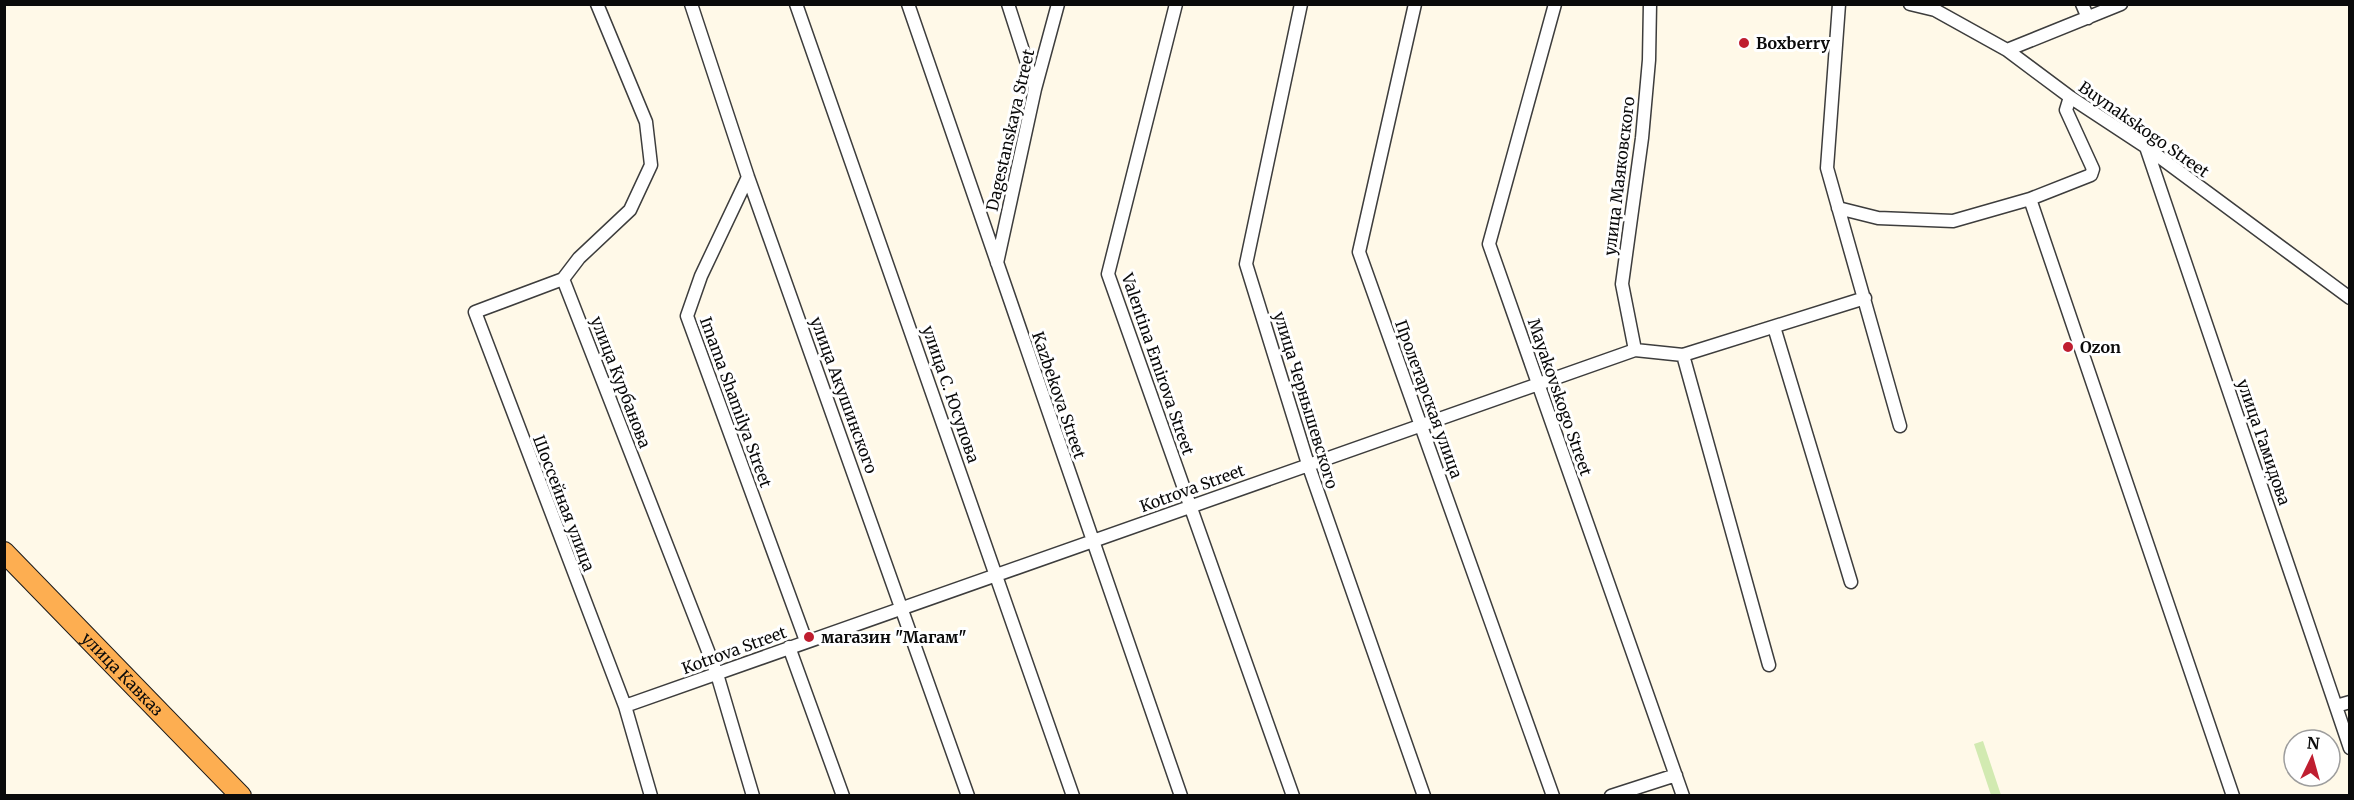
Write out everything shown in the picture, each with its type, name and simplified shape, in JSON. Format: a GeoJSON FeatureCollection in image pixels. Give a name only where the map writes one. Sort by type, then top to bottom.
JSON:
{"type":"FeatureCollection","features":[{"type":"Feature","properties":{"kind":"highway","name":"улица Кавказ"},"geometry":{"type":"LineString","coordinates":[[4,552],[241,795]]}},
{"type":"Feature","properties":{"kind":"street"},"geometry":{"type":"LineString","coordinates":[[563,279],[579,258],[630,210],[651,165],[646,122],[597,4]]}},
{"type":"Feature","properties":{"kind":"street","name":"улица Акушинского"},"geometry":{"type":"LineString","coordinates":[[691,4],[748,177],[968,795]]}},
{"type":"Feature","properties":{"kind":"street","name":"улица С. Юсупова"},"geometry":{"type":"LineString","coordinates":[[796,4],[1073,795]]}},
{"type":"Feature","properties":{"kind":"street","name":"Kazbekova Street"},"geometry":{"type":"LineString","coordinates":[[908,4],[1181,795]]}},
{"type":"Feature","properties":{"kind":"street"},"geometry":{"type":"LineString","coordinates":[[1008,4],[1035,89]]}},
{"type":"Feature","properties":{"kind":"street","name":"Dagestanskaya Street"},"geometry":{"type":"LineString","coordinates":[[997,264],[1035,89],[1058,4]]}},
{"type":"Feature","properties":{"kind":"street","name":"Valentina Emirova Street"},"geometry":{"type":"LineString","coordinates":[[1176,4],[1108,274],[1293,795]]}},
{"type":"Feature","properties":{"kind":"street","name":"улица Чернышевского"},"geometry":{"type":"LineString","coordinates":[[1301,4],[1246,264],[1308,464],[1424,795]]}},
{"type":"Feature","properties":{"kind":"street","name":"Пролетарская улица"},"geometry":{"type":"LineString","coordinates":[[1415,4],[1359,252],[1553,795]]}},
{"type":"Feature","properties":{"kind":"street","name":"Mayakovskogo Street"},"geometry":{"type":"LineString","coordinates":[[1555,4],[1489,244],[1683,795]]}},
{"type":"Feature","properties":{"kind":"street","name":"улица Маяковского"},"geometry":{"type":"LineString","coordinates":[[1635,350],[1622,284],[1650,60],[1650,4]]}},
{"type":"Feature","properties":{"kind":"street"},"geometry":{"type":"LineString","coordinates":[[1839,4],[1827,168],[1900,426]]}},
{"type":"Feature","properties":{"kind":"street","name":"Buynakskogo Street"},"geometry":{"type":"LineString","coordinates":[[1911,4],[1935,10],[2007,50],[2070,97],[2146,147],[2349,298]]}},
{"type":"Feature","properties":{"kind":"street"},"geometry":{"type":"LineString","coordinates":[[1939,4],[1952,20]]}},
{"type":"Feature","properties":{"kind":"street"},"geometry":{"type":"LineString","coordinates":[[2082,4],[2088,18]]}},
{"type":"Feature","properties":{"kind":"street"},"geometry":{"type":"LineString","coordinates":[[2007,50],[2121,4]]}},
{"type":"Feature","properties":{"kind":"street"},"geometry":{"type":"LineString","coordinates":[[1838,208],[1878,218],[1953,221],[2030,199],[2093,173],[2066,110],[2070,97]]}},
{"type":"Feature","properties":{"kind":"street","name":"улица Гамидова"},"geometry":{"type":"LineString","coordinates":[[2146,147],[2349,748]]}},
{"type":"Feature","properties":{"kind":"street","name":"Imama Shamilya Street"},"geometry":{"type":"LineString","coordinates":[[748,177],[701,276],[687,316],[806,641]]}},
{"type":"Feature","properties":{"kind":"street"},"geometry":{"type":"LineString","coordinates":[[2030,199],[2233,795]]}},
{"type":"Feature","properties":{"kind":"street","name":"улица Курбанова"},"geometry":{"type":"LineString","coordinates":[[563,279],[717,674],[753,795]]}},
{"type":"Feature","properties":{"kind":"street","name":"Шоссейная улица"},"geometry":{"type":"LineString","coordinates":[[563,279],[475,312],[625,706],[651,795]]}},
{"type":"Feature","properties":{"kind":"street","name":"Kotrova Street"},"geometry":{"type":"LineString","coordinates":[[625,706],[1635,350],[1683,355],[1865,298]]}},
{"type":"Feature","properties":{"kind":"street"},"geometry":{"type":"LineString","coordinates":[[1774,327],[1851,582]]}},
{"type":"Feature","properties":{"kind":"street"},"geometry":{"type":"LineString","coordinates":[[1683,355],[1769,665]]}},
{"type":"Feature","properties":{"kind":"street"},"geometry":{"type":"LineString","coordinates":[[789,647],[843,795]]}},
{"type":"Feature","properties":{"kind":"street"},"geometry":{"type":"LineString","coordinates":[[2336,706],[2349,702]]}},
{"type":"Feature","properties":{"kind":"street"},"geometry":{"type":"LineString","coordinates":[[1611,795],[1676,775]]}},
{"type":"Feature","properties":{"kind":"green space"},"geometry":{"type":"Polygon","coordinates":[[[1983,741],[2001,795],[1991,795],[1974,744],[1983,741]]]}},
{"type":"Feature","properties":{"kind":"place","name":"Boxberry"},"geometry":{"type":"Point","coordinates":[1744,43]}},
{"type":"Feature","properties":{"kind":"place","name":"Ozon"},"geometry":{"type":"Point","coordinates":[2068,347]}},
{"type":"Feature","properties":{"kind":"place","name":"магазин \"Магам\""},"geometry":{"type":"Point","coordinates":[809,637]}}]}
